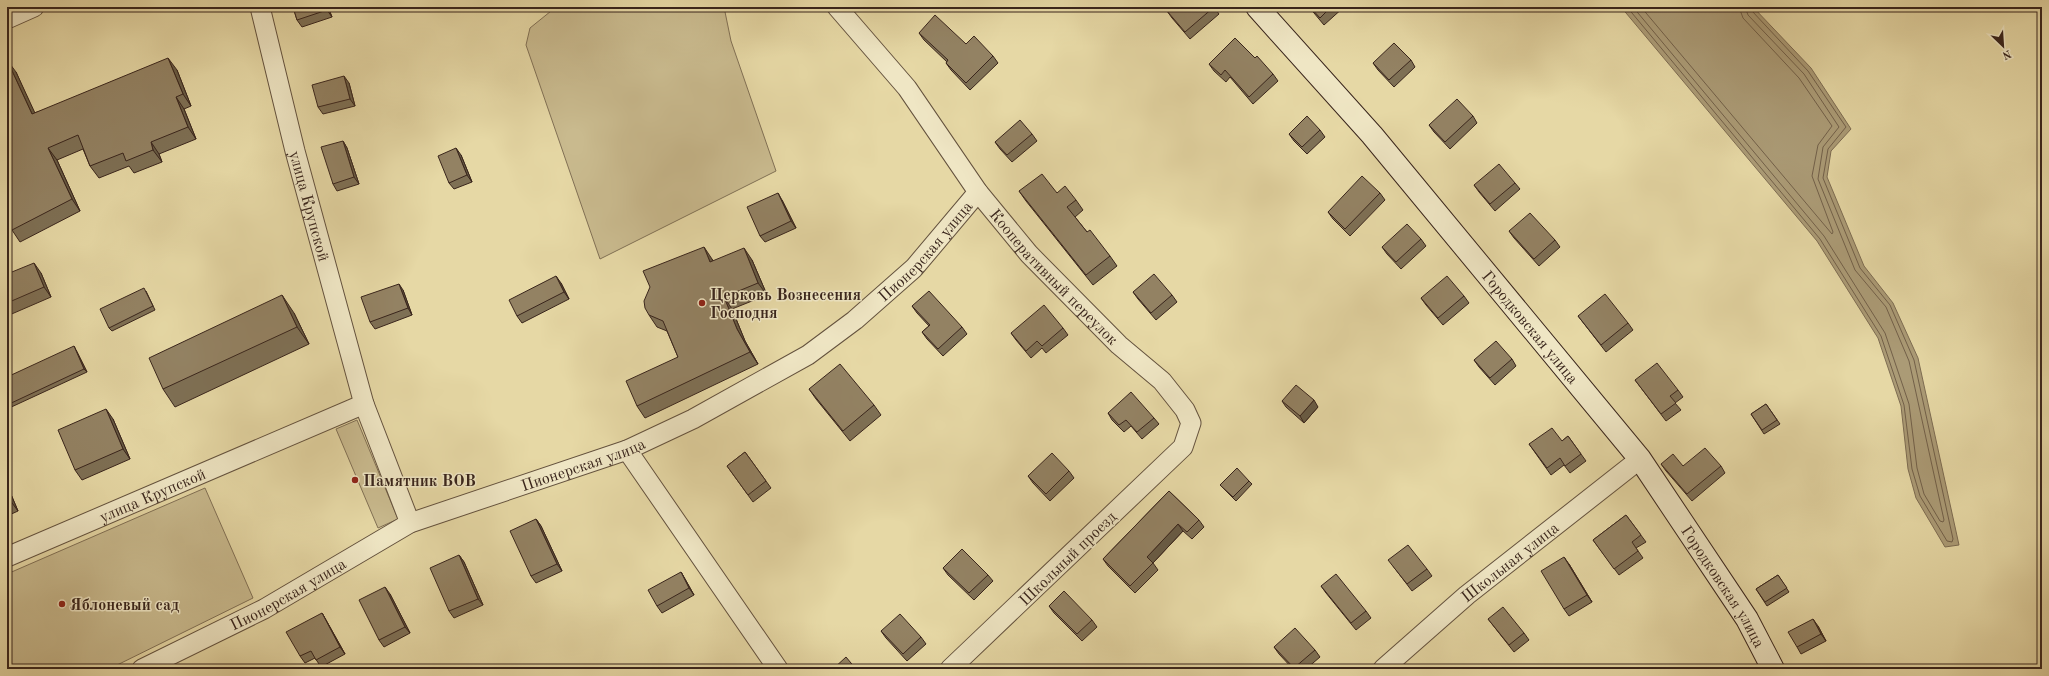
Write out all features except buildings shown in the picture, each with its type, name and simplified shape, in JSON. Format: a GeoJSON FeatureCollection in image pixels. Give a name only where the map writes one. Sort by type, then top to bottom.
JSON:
{"type":"FeatureCollection","features":[{"type":"Feature","properties":{"kind":"main road","name":"Городковская улица"},"geometry":{"type":"LineString","coordinates":[[1257,7],[1372,135],[1640,459],[1747,619],[1773,669]]}},
{"type":"Feature","properties":{"kind":"street"},"geometry":{"type":"LineString","coordinates":[[7,19],[34,7]]}},
{"type":"Feature","properties":{"kind":"street","name":"улица Крупской"},"geometry":{"type":"LineString","coordinates":[[260,7],[295,151],[364,404],[410,523]]}},
{"type":"Feature","properties":{"kind":"street","name":"Кооперативный переулок"},"geometry":{"type":"LineString","coordinates":[[837,7],[907,88],[978,192],[1029,254],[1119,345],[1162,382],[1185,410],[1191,423],[1183,448]]}},
{"type":"Feature","properties":{"kind":"street","name":"Пионерская улица"},"geometry":{"type":"LineString","coordinates":[[142,669],[264,609],[410,523],[627,450],[693,419],[808,355],[855,320],[914,268],[978,192]]}},
{"type":"Feature","properties":{"kind":"street","name":"улица Крупской"},"geometry":{"type":"LineString","coordinates":[[7,557],[364,404]]}},
{"type":"Feature","properties":{"kind":"street","name":"Школьный проезд"},"geometry":{"type":"LineString","coordinates":[[950,669],[1183,448]]}},
{"type":"Feature","properties":{"kind":"street"},"geometry":{"type":"LineString","coordinates":[[627,450],[778,669]]}},
{"type":"Feature","properties":{"kind":"street","name":"Школьная улица"},"geometry":{"type":"LineString","coordinates":[[1383,669],[1467,595],[1640,459]]}},
{"type":"Feature","properties":{"kind":"shaded area"},"geometry":{"type":"Polygon","coordinates":[[[556,7],[724,7],[731,41],[776,171],[600,259],[526,45],[530,28],[556,7]]]}},
{"type":"Feature","properties":{"kind":"shaded area"},"geometry":{"type":"Polygon","coordinates":[[[357,420],[398,519],[378,528],[336,429],[357,420]]]}},
{"type":"Feature","properties":{"kind":"shaded area"},"geometry":{"type":"Polygon","coordinates":[[[205,488],[253,598],[109,669],[7,669],[7,574],[205,488]]]}},
{"type":"Feature","properties":{"kind":"water"},"geometry":{"type":"Polygon","coordinates":[[[1621,7],[1753,7],[1811,68],[1851,129],[1831,151],[1827,177],[1864,266],[1893,303],[1918,358],[1959,545],[1945,547],[1916,498],[1908,469],[1901,406],[1878,338],[1817,241],[1621,7]]]}},
{"type":"Feature","properties":{"kind":"place","name":"Церковь Вознесения Господня"},"geometry":{"type":"Point","coordinates":[702,303]}},
{"type":"Feature","properties":{"kind":"place","name":"Памятник ВОВ"},"geometry":{"type":"Point","coordinates":[355,480]}},
{"type":"Feature","properties":{"kind":"place","name":"Яблоневый сад"},"geometry":{"type":"Point","coordinates":[62,604]}}]}
